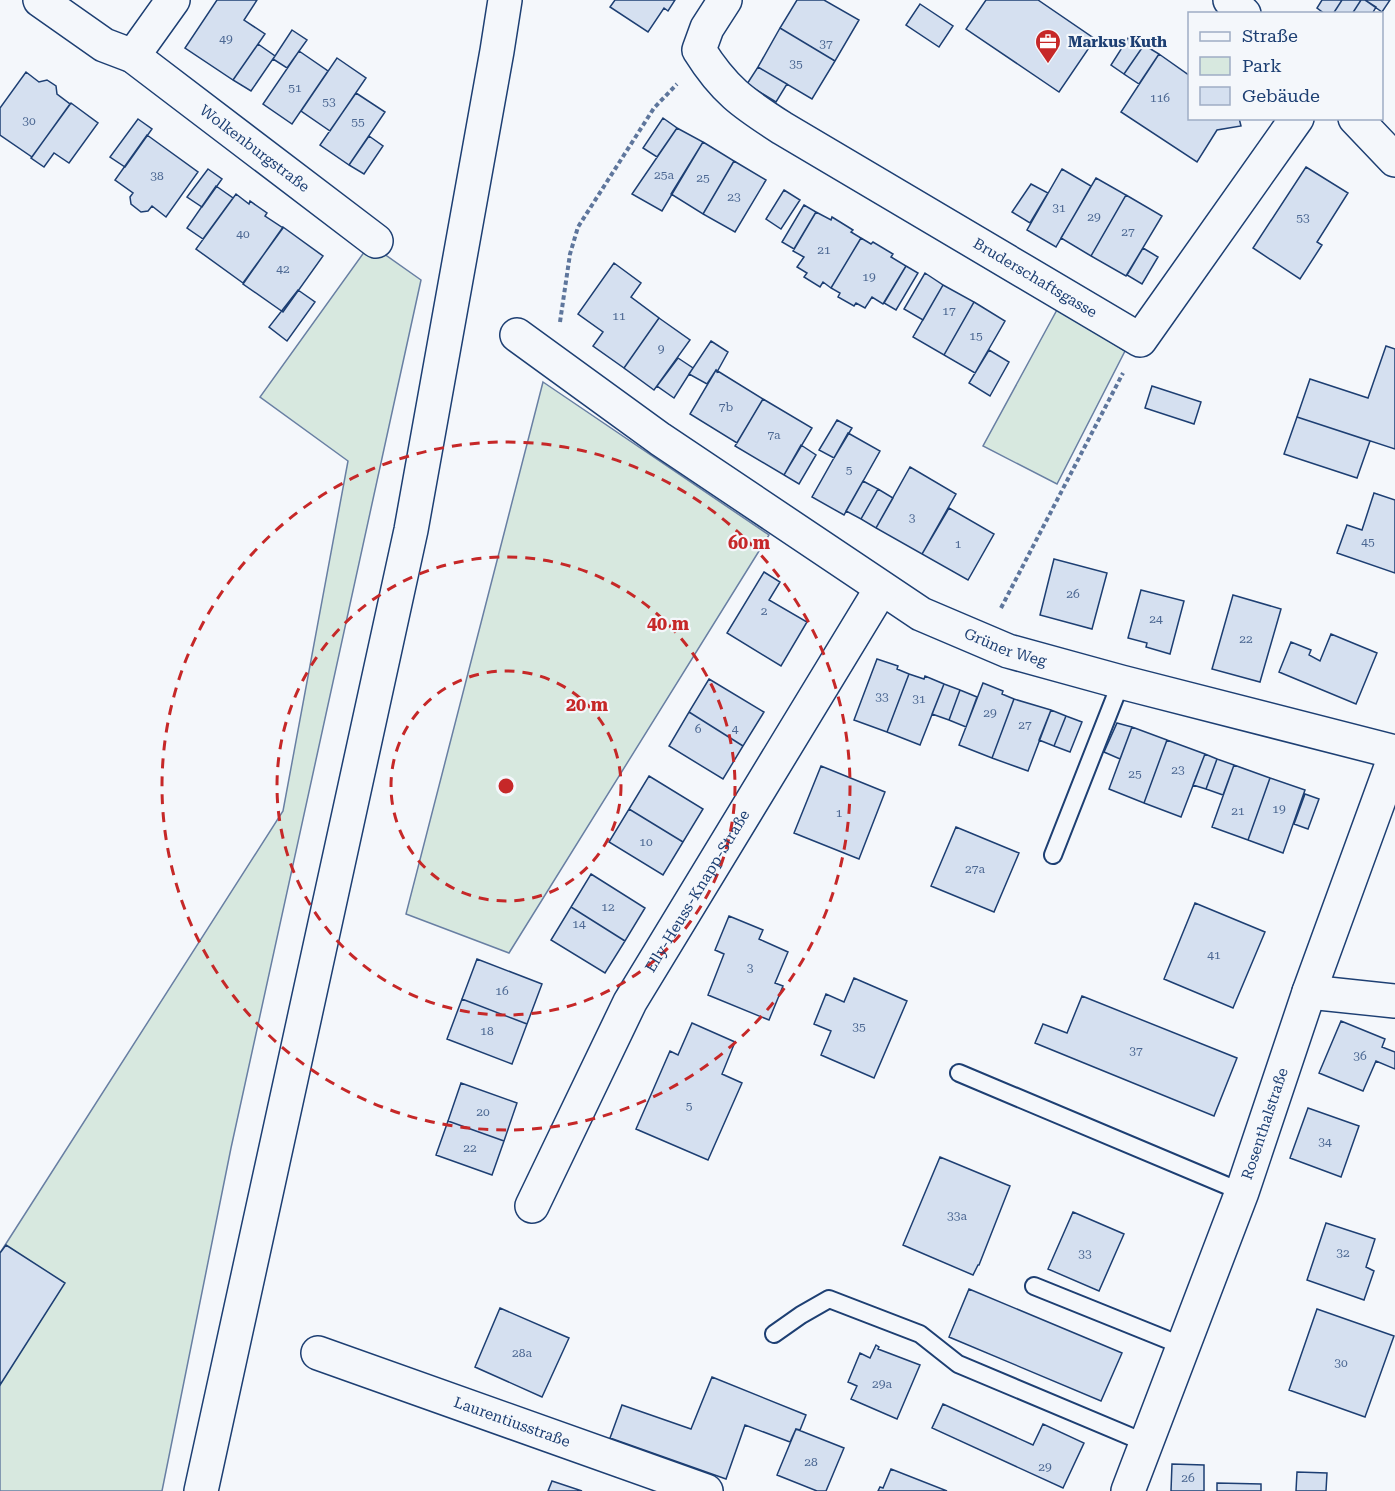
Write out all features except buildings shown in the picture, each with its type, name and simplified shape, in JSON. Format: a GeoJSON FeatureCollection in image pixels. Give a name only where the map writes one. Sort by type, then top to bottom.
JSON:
{"type":"FeatureCollection","features":[{"type":"Feature","properties":{"kind":"street","name":"Wolkenburgstraße"},"geometry":{"type":"LineString","coordinates":[[40,0],[104,45],[133,56],[376,241]]}},
{"type":"Feature","properties":{"kind":"street"},"geometry":{"type":"LineString","coordinates":[[133,56],[173,0]]}},
{"type":"Feature","properties":{"kind":"street"},"geometry":{"type":"LineString","coordinates":[[201,1491],[411,530],[505,0]]}},
{"type":"Feature","properties":{"kind":"street","name":"Bruderschaftsgasse"},"geometry":{"type":"LineString","coordinates":[[725,0],[706,28],[699,50],[728,90],[782,128],[1140,340]]}},
{"type":"Feature","properties":{"kind":"street"},"geometry":{"type":"LineString","coordinates":[[1230,0],[1242,12]]}},
{"type":"Feature","properties":{"kind":"street"},"geometry":{"type":"LineString","coordinates":[[1140,340],[1296,120]]}},
{"type":"Feature","properties":{"kind":"street"},"geometry":{"type":"LineString","coordinates":[[1357,120],[1395,160]]}},
{"type":"Feature","properties":{"kind":"street"},"geometry":{"type":"LineString","coordinates":[[517,335],[554,363]]}},
{"type":"Feature","properties":{"kind":"street","name":"Grüner Weg"},"geometry":{"type":"LineString","coordinates":[[554,363],[660,439],[921,614],[1008,651],[1395,754]]}},
{"type":"Feature","properties":{"kind":"street","name":"Elly-Heuss-Knapp-Straße"},"geometry":{"type":"LineString","coordinates":[[532,1206],[630,1002],[881,589]]}},
{"type":"Feature","properties":{"kind":"street","name":"Rosenthalstraße"},"geometry":{"type":"LineString","coordinates":[[1128,1491],[1242,1192],[1309,992],[1395,754]]}},
{"type":"Feature","properties":{"kind":"street"},"geometry":{"type":"LineString","coordinates":[[1309,992],[1395,1001]]}},
{"type":"Feature","properties":{"kind":"street","name":"Laurentiusstraße"},"geometry":{"type":"LineString","coordinates":[[318,1353],[706,1491]]}},
{"type":"Feature","properties":{"kind":"lane"},"geometry":{"type":"LineString","coordinates":[[1053,855],[1121,682]]}},
{"type":"Feature","properties":{"kind":"lane"},"geometry":{"type":"LineString","coordinates":[[959,1073],[1242,1192]]}},
{"type":"Feature","properties":{"kind":"lane"},"geometry":{"type":"LineString","coordinates":[[1034,1286],[1183,1346]]}},
{"type":"Feature","properties":{"kind":"lane"},"geometry":{"type":"LineString","coordinates":[[774,1334],[829,1299],[920,1334],[958,1364],[1146,1443]]}},
{"type":"Feature","properties":{"kind":"path"},"geometry":{"type":"LineString","coordinates":[[554,363],[570,254],[578,227],[654,108],[674,86],[709,66]]}},
{"type":"Feature","properties":{"kind":"path"},"geometry":{"type":"LineString","coordinates":[[984,641],[1056,506],[1140,340]]}},
{"type":"Feature","properties":{"kind":"green space"},"geometry":{"type":"Polygon","coordinates":[[[370,244],[421,280],[231,1148],[162,1491],[0,1491],[0,1253],[283,811],[348,461],[260,397],[370,244]]]}},
{"type":"Feature","properties":{"kind":"green space"},"geometry":{"type":"Polygon","coordinates":[[[1058,308],[1125,351],[1057,484],[983,446],[1058,308]]]}},
{"type":"Feature","properties":{"kind":"green space"},"geometry":{"type":"Polygon","coordinates":[[[543,382],[769,535],[509,953],[406,914],[543,382]]]}},
{"type":"Feature","properties":{"kind":"place","name":"Markus Kuth"},"geometry":{"type":"Point","coordinates":[1048,65]}}]}
